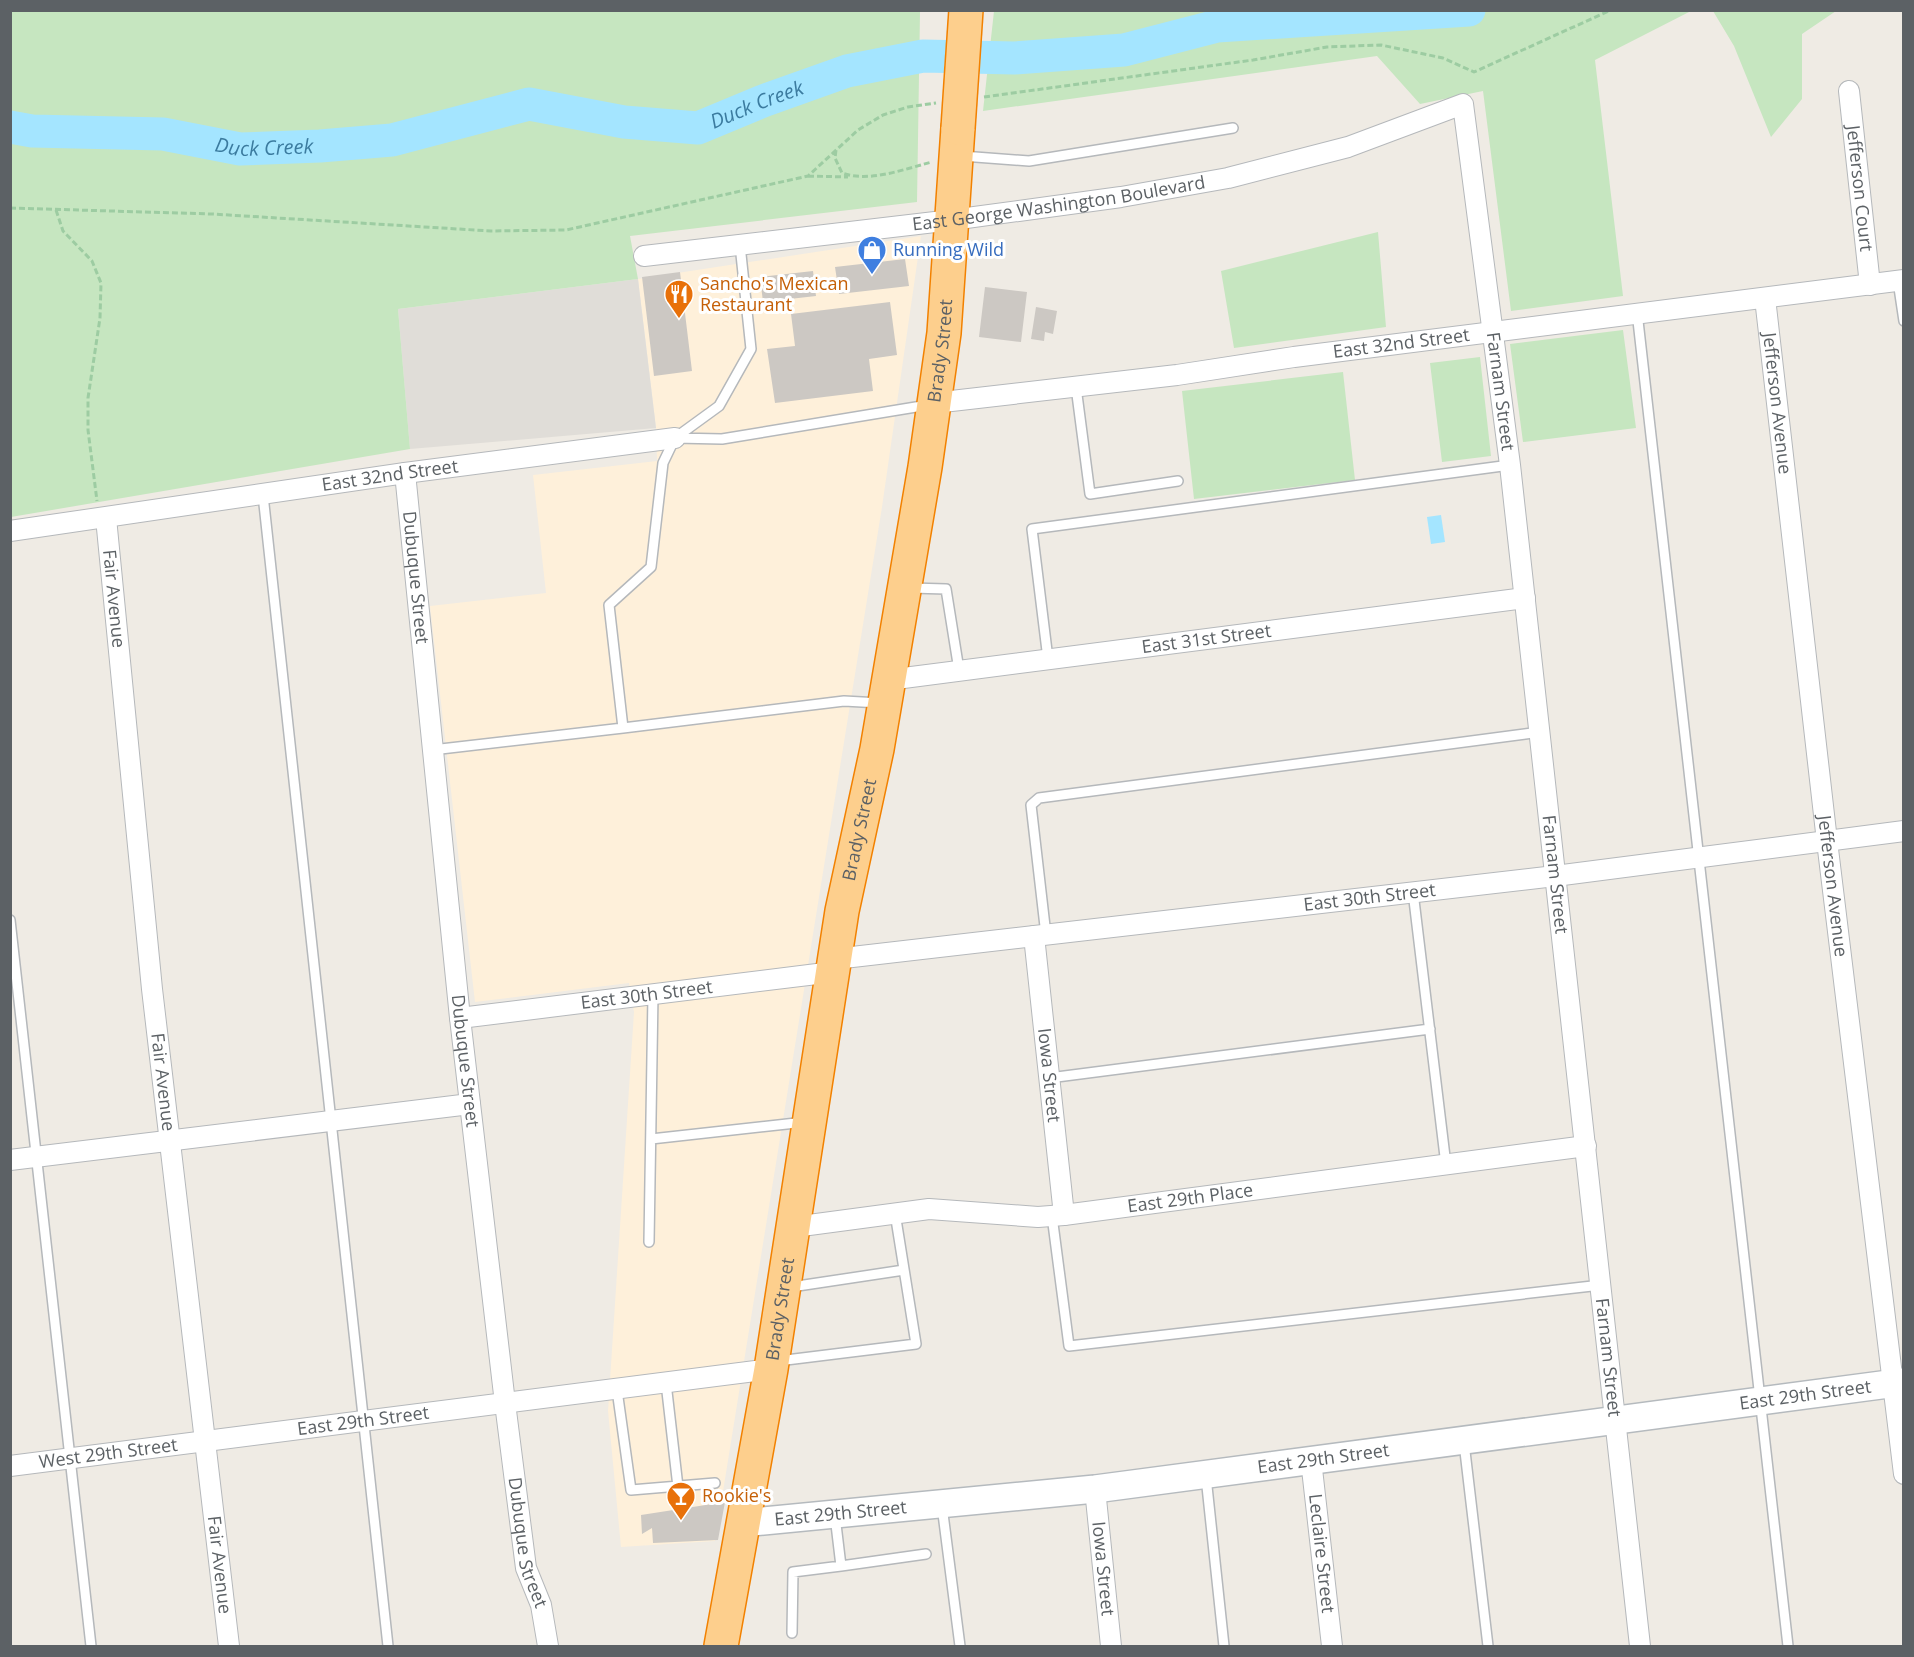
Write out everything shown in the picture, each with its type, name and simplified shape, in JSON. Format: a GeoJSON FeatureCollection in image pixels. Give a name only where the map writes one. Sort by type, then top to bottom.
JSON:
{"type":"FeatureCollection","features":[{"type":"Feature","properties":{"kind":"highway","name":"Brady Street"},"geometry":{"type":"LineString","coordinates":[[721,1647],[772,1366],[842,911],[877,749],[934,404],[944,333],[952,220],[952,129],[966,10]]}},
{"type":"Feature","properties":{"kind":"street","name":"Jefferson Court"},"geometry":{"type":"LineString","coordinates":[[1849,91],[1870,285]]}},
{"type":"Feature","properties":{"kind":"street","name":"East George Washington Boulevard"},"geometry":{"type":"LineString","coordinates":[[644,256],[952,220],[1121,197],[1228,178],[1348,147],[1463,104]]}},
{"type":"Feature","properties":{"kind":"street","name":"Farnam Street"},"geometry":{"type":"LineString","coordinates":[[1463,104],[1510,465],[1640,1647]]}},
{"type":"Feature","properties":{"kind":"street","name":"East 32nd Street"},"geometry":{"type":"LineString","coordinates":[[934,404],[1177,375],[1294,357],[1901,280]]}},
{"type":"Feature","properties":{"kind":"street","name":"Jefferson Avenue"},"geometry":{"type":"LineString","coordinates":[[1765,298],[1827,841],[1898,1383],[1904,1474]]}},
{"type":"Feature","properties":{"kind":"street","name":"East 32nd Street"},"geometry":{"type":"LineString","coordinates":[[10,531],[405,473],[675,438]]}},
{"type":"Feature","properties":{"kind":"street","name":"Dubuque Street"},"geometry":{"type":"LineString","coordinates":[[405,473],[460,1018],[505,1402],[526,1568],[541,1605],[548,1647]]}},
{"type":"Feature","properties":{"kind":"street","name":"Fair Avenue"},"geometry":{"type":"LineString","coordinates":[[103,518],[151,977],[229,1647]]}},
{"type":"Feature","properties":{"kind":"street","name":"East 31st Street"},"geometry":{"type":"LineString","coordinates":[[886,691],[959,670],[1525,598]]}},
{"type":"Feature","properties":{"kind":"street","name":"East 30th Street"},"geometry":{"type":"LineString","coordinates":[[460,1018],[653,994],[1040,935],[1555,876],[1904,831]]}},
{"type":"Feature","properties":{"kind":"street","name":"Iowa Street"},"geometry":{"type":"LineString","coordinates":[[1040,935],[1058,1215]]}},
{"type":"Feature","properties":{"kind":"street"},"geometry":{"type":"LineString","coordinates":[[10,1160],[470,1104]]}},
{"type":"Feature","properties":{"kind":"street","name":"East 29th Place"},"geometry":{"type":"LineString","coordinates":[[794,1227],[929,1209],[1038,1217],[1058,1215],[1586,1146]]}},
{"type":"Feature","properties":{"kind":"street","name":"East 29th Street"},"geometry":{"type":"LineString","coordinates":[[205,1442],[505,1402],[617,1390],[772,1366]]}},
{"type":"Feature","properties":{"kind":"street","name":"East 29th Street"},"geometry":{"type":"LineString","coordinates":[[742,1523],[1095,1489],[1898,1383]]}},
{"type":"Feature","properties":{"kind":"street","name":"West 29th Street"},"geometry":{"type":"LineString","coordinates":[[10,1466],[205,1442]]}},
{"type":"Feature","properties":{"kind":"street","name":"Leclaire Street"},"geometry":{"type":"LineString","coordinates":[[1311,1460],[1332,1647]]}},
{"type":"Feature","properties":{"kind":"street","name":"Iowa Street"},"geometry":{"type":"LineString","coordinates":[[1095,1489],[1111,1647]]}},
{"type":"Feature","properties":{"kind":"lane"},"geometry":{"type":"LineString","coordinates":[[952,129],[1029,160],[1233,128]]}},
{"type":"Feature","properties":{"kind":"lane"},"geometry":{"type":"LineString","coordinates":[[623,728],[609,605],[651,567],[663,463],[675,438],[719,406],[751,349],[740,245]]}},
{"type":"Feature","properties":{"kind":"lane"},"geometry":{"type":"LineString","coordinates":[[1901,280],[1904,321]]}},
{"type":"Feature","properties":{"kind":"lane"},"geometry":{"type":"LineString","coordinates":[[1637,312],[1788,1647]]}},
{"type":"Feature","properties":{"kind":"lane"},"geometry":{"type":"LineString","coordinates":[[1076,387],[1090,494],[1178,481]]}},
{"type":"Feature","properties":{"kind":"lane"},"geometry":{"type":"LineString","coordinates":[[675,438],[722,439],[934,404]]}},
{"type":"Feature","properties":{"kind":"lane"},"geometry":{"type":"LineString","coordinates":[[1048,659],[1032,529],[1510,465]]}},
{"type":"Feature","properties":{"kind":"lane"},"geometry":{"type":"LineString","coordinates":[[263,495],[388,1647]]}},
{"type":"Feature","properties":{"kind":"lane"},"geometry":{"type":"LineString","coordinates":[[904,588],[946,589],[959,670]]}},
{"type":"Feature","properties":{"kind":"lane"},"geometry":{"type":"LineString","coordinates":[[432,750],[844,701],[886,691]]}},
{"type":"Feature","properties":{"kind":"lane"},"geometry":{"type":"LineString","coordinates":[[1040,935],[1031,805],[1039,798],[1540,732]]}},
{"type":"Feature","properties":{"kind":"lane"},"geometry":{"type":"LineString","coordinates":[[1413,892],[1446,1164]]}},
{"type":"Feature","properties":{"kind":"lane"},"geometry":{"type":"LineString","coordinates":[[10,920],[91,1647]]}},
{"type":"Feature","properties":{"kind":"lane"},"geometry":{"type":"LineString","coordinates":[[649,1242],[653,994]]}},
{"type":"Feature","properties":{"kind":"lane"},"geometry":{"type":"LineString","coordinates":[[1049,1078],[1430,1029]]}},
{"type":"Feature","properties":{"kind":"lane"},"geometry":{"type":"LineString","coordinates":[[651,1139],[810,1122]]}},
{"type":"Feature","properties":{"kind":"lane"},"geometry":{"type":"LineString","coordinates":[[772,1366],[916,1344],[895,1213]]}},
{"type":"Feature","properties":{"kind":"lane"},"geometry":{"type":"LineString","coordinates":[[1058,1215],[1069,1346],[1601,1285]]}},
{"type":"Feature","properties":{"kind":"lane"},"geometry":{"type":"LineString","coordinates":[[784,1288],[904,1270]]}},
{"type":"Feature","properties":{"kind":"lane"},"geometry":{"type":"LineString","coordinates":[[666,1383],[678,1486]]}},
{"type":"Feature","properties":{"kind":"lane"},"geometry":{"type":"LineString","coordinates":[[617,1390],[631,1491],[715,1484]]}},
{"type":"Feature","properties":{"kind":"lane"},"geometry":{"type":"LineString","coordinates":[[1464,1440],[1488,1647]]}},
{"type":"Feature","properties":{"kind":"lane"},"geometry":{"type":"LineString","coordinates":[[1205,1474],[1224,1647]]}},
{"type":"Feature","properties":{"kind":"lane"},"geometry":{"type":"LineString","coordinates":[[941,1503],[960,1647]]}},
{"type":"Feature","properties":{"kind":"lane"},"geometry":{"type":"LineString","coordinates":[[835,1514],[841,1566]]}},
{"type":"Feature","properties":{"kind":"lane"},"geometry":{"type":"LineString","coordinates":[[792,1633],[793,1572],[926,1554]]}},
{"type":"Feature","properties":{"kind":"path"},"geometry":{"type":"LineString","coordinates":[[977,98],[1253,60],[1328,47],[1381,45],[1443,58],[1474,72],[1611,10]]}},
{"type":"Feature","properties":{"kind":"path"},"geometry":{"type":"LineString","coordinates":[[808,176],[858,129],[883,115],[908,107],[952,129]]}},
{"type":"Feature","properties":{"kind":"path"},"geometry":{"type":"LineString","coordinates":[[10,208],[212,214],[491,231],[566,230],[808,176],[852,177],[882,174],[952,129]]}},
{"type":"Feature","properties":{"kind":"path"},"geometry":{"type":"LineString","coordinates":[[836,148],[835,158],[838,166],[842,172],[852,177]]}},
{"type":"Feature","properties":{"kind":"path"},"geometry":{"type":"LineString","coordinates":[[56,210],[63,231],[92,261],[101,283],[100,318],[88,398],[88,430],[103,518]]}},
{"type":"Feature","properties":{"kind":"shaded area"},"geometry":{"type":"Polygon","coordinates":[[[921,236],[882,507],[715,1541],[621,1547],[608,1411],[634,1012],[629,983],[475,1002],[430,606],[546,593],[533,475],[657,461],[656,428],[638,279],[921,236]]]}},
{"type":"Feature","properties":{"kind":"shaded area"},"geometry":{"type":"Polygon","coordinates":[[[638,279],[656,428],[410,449],[398,309],[638,279]]]}},
{"type":"Feature","properties":{"kind":"green space"},"geometry":{"type":"Polygon","coordinates":[[[904,10],[920,12],[917,202],[630,236],[638,279],[398,309],[410,449],[11,517],[11,11],[904,10]]]}},
{"type":"Feature","properties":{"kind":"green space"},"geometry":{"type":"Polygon","coordinates":[[[994,11],[1691,11],[1595,60],[1623,296],[1511,311],[1483,91],[1420,104],[1377,56],[983,111],[994,11]]]}},
{"type":"Feature","properties":{"kind":"green space"},"geometry":{"type":"Polygon","coordinates":[[[1713,11],[1836,11],[1802,34],[1802,99],[1771,137],[1734,46],[1713,11]]]}},
{"type":"Feature","properties":{"kind":"green space"},"geometry":{"type":"Polygon","coordinates":[[[1378,232],[1386,327],[1234,348],[1221,271],[1378,232]]]}},
{"type":"Feature","properties":{"kind":"green space"},"geometry":{"type":"Polygon","coordinates":[[[1623,330],[1636,428],[1523,442],[1510,344],[1623,330]]]}},
{"type":"Feature","properties":{"kind":"green space"},"geometry":{"type":"Polygon","coordinates":[[[1480,357],[1491,456],[1442,462],[1430,363],[1480,357]]]}},
{"type":"Feature","properties":{"kind":"green space"},"geometry":{"type":"Polygon","coordinates":[[[1343,372],[1355,480],[1194,499],[1182,391],[1343,372]]]}},
{"type":"Feature","properties":{"kind":"water"},"geometry":{"type":"Polygon","coordinates":[[[1441,515],[1445,542],[1431,544],[1427,517],[1441,515]]]}},
{"type":"Feature","properties":{"kind":"building","name":"Running Wild"},"geometry":{"type":"Polygon","coordinates":[[[905,259],[909,286],[839,294],[835,267],[905,259]]]}},
{"type":"Feature","properties":{"kind":"building"},"geometry":{"type":"Polygon","coordinates":[[[813,271],[816,296],[763,302],[760,277],[813,271]]]}},
{"type":"Feature","properties":{"kind":"building"},"geometry":{"type":"Polygon","coordinates":[[[680,272],[692,371],[654,376],[642,277],[680,272]]]}},
{"type":"Feature","properties":{"kind":"building"},"geometry":{"type":"Polygon","coordinates":[[[985,287],[1027,292],[1021,342],[979,337],[985,287]]]}},
{"type":"Feature","properties":{"kind":"building"},"geometry":{"type":"Polygon","coordinates":[[[890,302],[897,355],[869,359],[873,391],[775,403],[767,349],[795,346],[791,314],[890,302]]]}},
{"type":"Feature","properties":{"kind":"building"},"geometry":{"type":"Polygon","coordinates":[[[1036,307],[1057,311],[1053,334],[1045,332],[1044,341],[1031,339],[1036,307]]]}},
{"type":"Feature","properties":{"kind":"building","name":"Rookie's"},"geometry":{"type":"Polygon","coordinates":[[[725,1502],[718,1540],[653,1543],[652,1528],[642,1534],[641,1515],[725,1502]]]}},
{"type":"Feature","properties":{"kind":"waterway","name":"Duck Creek"},"geometry":{"type":"LineString","coordinates":[[10,127],[32,131],[163,134],[240,149],[320,146],[392,140],[529,104],[624,122],[698,128],[763,101],[847,71],[923,56],[1014,58],[1124,50],[1217,26],[1469,10]]}},
{"type":"Feature","properties":{"kind":"place","name":"Running Wild"},"geometry":{"type":"Point","coordinates":[872,276]}},
{"type":"Feature","properties":{"kind":"place","name":"Sancho's Mexican Restaurant"},"geometry":{"type":"Point","coordinates":[679,320]}},
{"type":"Feature","properties":{"kind":"place","name":"Rookie's"},"geometry":{"type":"Point","coordinates":[681,1522]}}]}
